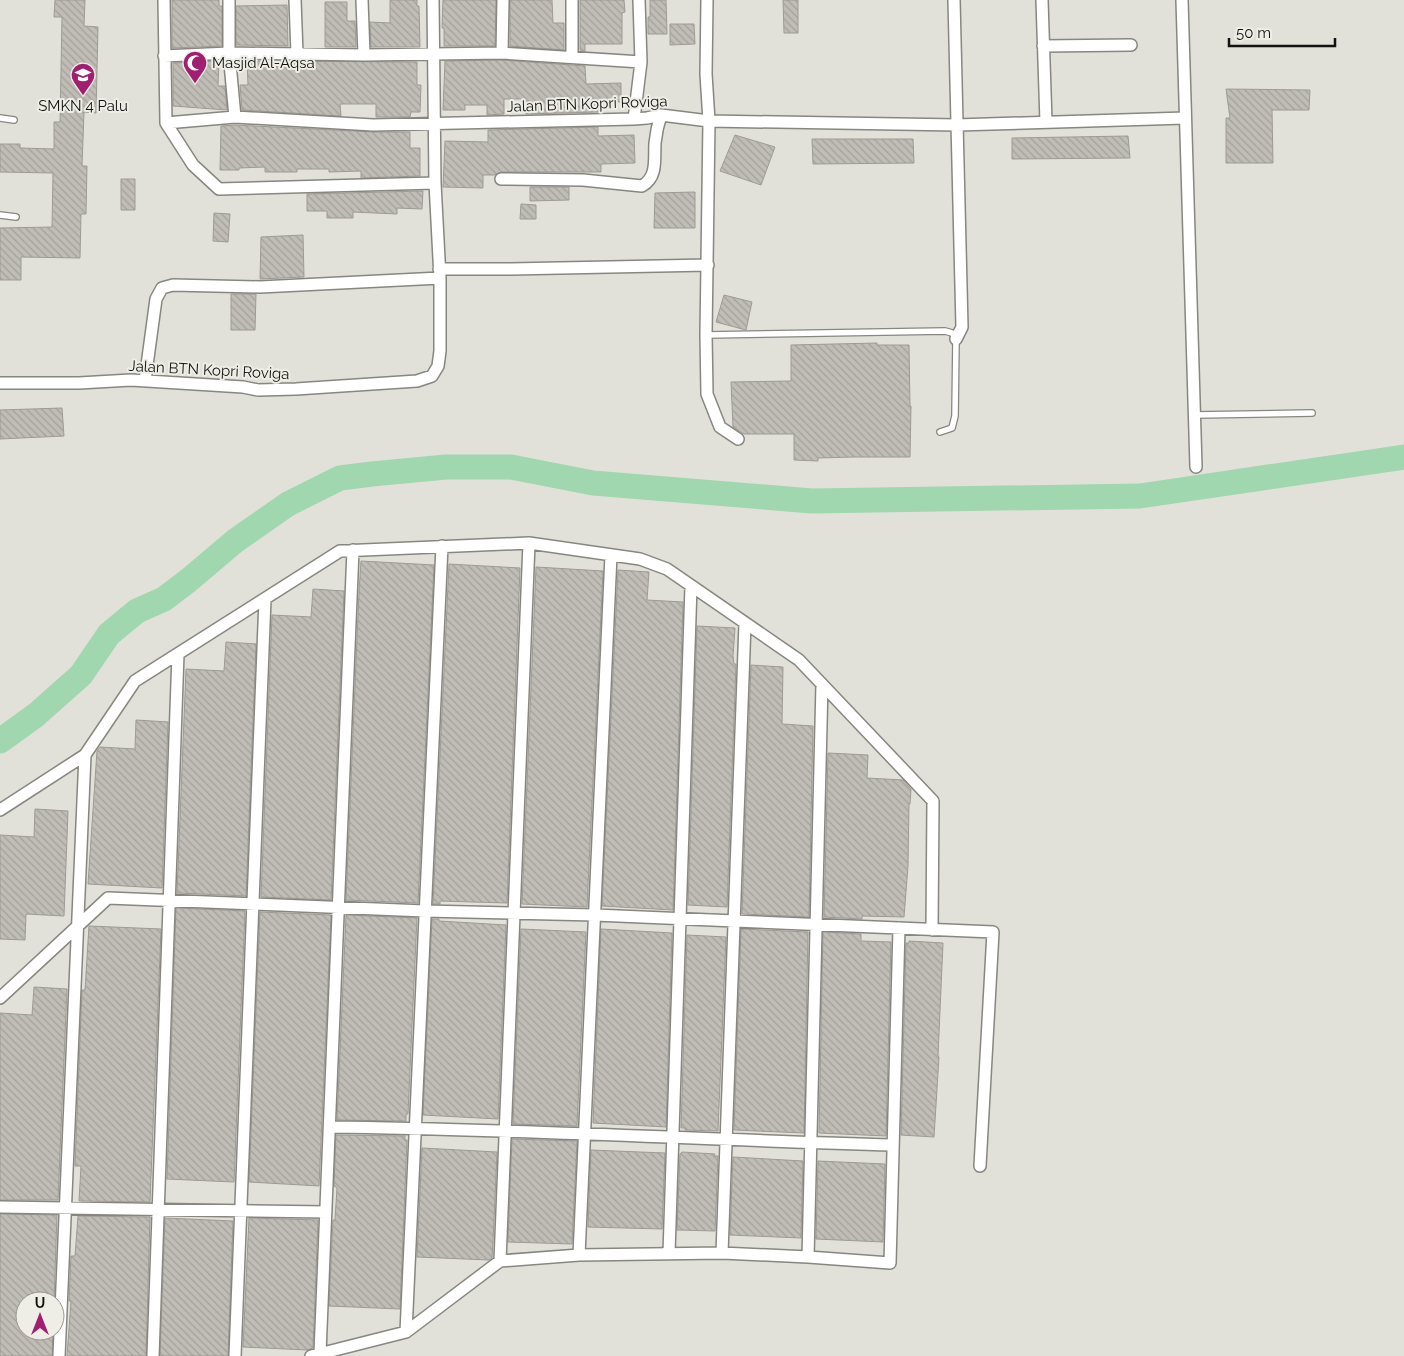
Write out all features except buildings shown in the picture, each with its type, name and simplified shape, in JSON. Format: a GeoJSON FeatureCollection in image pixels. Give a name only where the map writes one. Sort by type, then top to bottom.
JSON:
{"type":"FeatureCollection","features":[{"type":"Feature","properties":{"kind":"street"},"geometry":{"type":"LineString","coordinates":[[164,0],[166,123],[193,165],[219,189],[435,183]]}},
{"type":"Feature","properties":{"kind":"street"},"geometry":{"type":"LineString","coordinates":[[229,0],[229,53],[235,117]]}},
{"type":"Feature","properties":{"kind":"street"},"geometry":{"type":"LineString","coordinates":[[295,0],[297,54]]}},
{"type":"Feature","properties":{"kind":"street"},"geometry":{"type":"LineString","coordinates":[[362,0],[364,55]]}},
{"type":"Feature","properties":{"kind":"street","name":"Jalan BTN Kopri Roviga"},"geometry":{"type":"LineString","coordinates":[[0,382],[145,380],[258,390],[417,381],[432,376],[438,366],[440,351],[440,273],[435,183],[433,0]]}},
{"type":"Feature","properties":{"kind":"street"},"geometry":{"type":"LineString","coordinates":[[502,54],[503,0]]}},
{"type":"Feature","properties":{"kind":"street"},"geometry":{"type":"LineString","coordinates":[[572,0],[572,57]]}},
{"type":"Feature","properties":{"kind":"street"},"geometry":{"type":"LineString","coordinates":[[634,119],[641,62],[639,0]]}},
{"type":"Feature","properties":{"kind":"street"},"geometry":{"type":"LineString","coordinates":[[706,0],[706,74],[709,121],[706,394],[720,427],[738,439]]}},
{"type":"Feature","properties":{"kind":"street"},"geometry":{"type":"LineString","coordinates":[[954,0],[962,327],[956,339]]}},
{"type":"Feature","properties":{"kind":"street"},"geometry":{"type":"LineString","coordinates":[[1042,0],[1046,122]]}},
{"type":"Feature","properties":{"kind":"street"},"geometry":{"type":"LineString","coordinates":[[1182,0],[1196,467]]}},
{"type":"Feature","properties":{"kind":"street"},"geometry":{"type":"LineString","coordinates":[[1043,46],[1131,45]]}},
{"type":"Feature","properties":{"kind":"street"},"geometry":{"type":"LineString","coordinates":[[164,56],[229,53],[364,55],[502,54],[641,62]]}},
{"type":"Feature","properties":{"kind":"street"},"geometry":{"type":"LineString","coordinates":[[501,179],[583,180],[642,186],[650,179],[654,172],[655,141],[661,114]]}},
{"type":"Feature","properties":{"kind":"street","name":"Jalan BTN Kopri Roviga"},"geometry":{"type":"LineString","coordinates":[[166,123],[235,117],[373,125],[435,125],[634,119],[661,114],[709,121],[957,125],[1185,118]]}},
{"type":"Feature","properties":{"kind":"street"},"geometry":{"type":"LineString","coordinates":[[145,380],[156,299],[162,288],[173,285],[260,286],[511,269],[708,265]]}},
{"type":"Feature","properties":{"kind":"street"},"geometry":{"type":"LineString","coordinates":[[500,1261],[529,543]]}},
{"type":"Feature","properties":{"kind":"street"},"geometry":{"type":"LineString","coordinates":[[0,810],[85,755],[135,681],[340,550],[529,543],[640,559],[666,569],[799,660],[933,801],[932,930]]}},
{"type":"Feature","properties":{"kind":"street"},"geometry":{"type":"LineString","coordinates":[[406,1332],[442,546]]}},
{"type":"Feature","properties":{"kind":"street"},"geometry":{"type":"LineString","coordinates":[[353,550],[330,1127],[316,1354],[406,1332],[500,1261],[579,1255],[722,1253],[890,1263],[899,928]]}},
{"type":"Feature","properties":{"kind":"street"},"geometry":{"type":"LineString","coordinates":[[579,1255],[611,555]]}},
{"type":"Feature","properties":{"kind":"street"},"geometry":{"type":"LineString","coordinates":[[669,1253],[690,586]]}},
{"type":"Feature","properties":{"kind":"street"},"geometry":{"type":"LineString","coordinates":[[236,1356],[265,598]]}},
{"type":"Feature","properties":{"kind":"street"},"geometry":{"type":"LineString","coordinates":[[722,1253],[745,623]]}},
{"type":"Feature","properties":{"kind":"street"},"geometry":{"type":"LineString","coordinates":[[153,1356],[178,654]]}},
{"type":"Feature","properties":{"kind":"street"},"geometry":{"type":"LineString","coordinates":[[808,1257],[822,684]]}},
{"type":"Feature","properties":{"kind":"street"},"geometry":{"type":"LineString","coordinates":[[59,1356],[85,755]]}},
{"type":"Feature","properties":{"kind":"street"},"geometry":{"type":"LineString","coordinates":[[0,998],[108,898],[339,908],[595,915],[992,932],[980,1166]]}},
{"type":"Feature","properties":{"kind":"street"},"geometry":{"type":"LineString","coordinates":[[330,1127],[505,1130],[585,1135],[893,1145]]}},
{"type":"Feature","properties":{"kind":"street"},"geometry":{"type":"LineString","coordinates":[[0,1207],[326,1212]]}},
{"type":"Feature","properties":{"kind":"lane"},"geometry":{"type":"LineString","coordinates":[[0,118],[14,120]]}},
{"type":"Feature","properties":{"kind":"lane"},"geometry":{"type":"LineString","coordinates":[[0,215],[16,217]]}},
{"type":"Feature","properties":{"kind":"lane"},"geometry":{"type":"LineString","coordinates":[[706,336],[952,333],[956,339],[955,416],[952,428],[940,432]]}},
{"type":"Feature","properties":{"kind":"lane"},"geometry":{"type":"LineString","coordinates":[[1194,415],[1312,413]]}},
{"type":"Feature","properties":{"kind":"waterway"},"geometry":{"type":"LineString","coordinates":[[0,741],[36,715],[81,675],[109,634],[137,611],[164,599],[235,541],[288,504],[340,478],[446,467],[511,467],[593,483],[812,501],[1140,496],[1404,457]]}},
{"type":"Feature","properties":{"kind":"place","name":"Masjid Al-Aqsa"},"geometry":{"type":"Point","coordinates":[195,84]}},
{"type":"Feature","properties":{"kind":"place","name":"SMKN 4 Palu"},"geometry":{"type":"Point","coordinates":[83,96]}}]}
